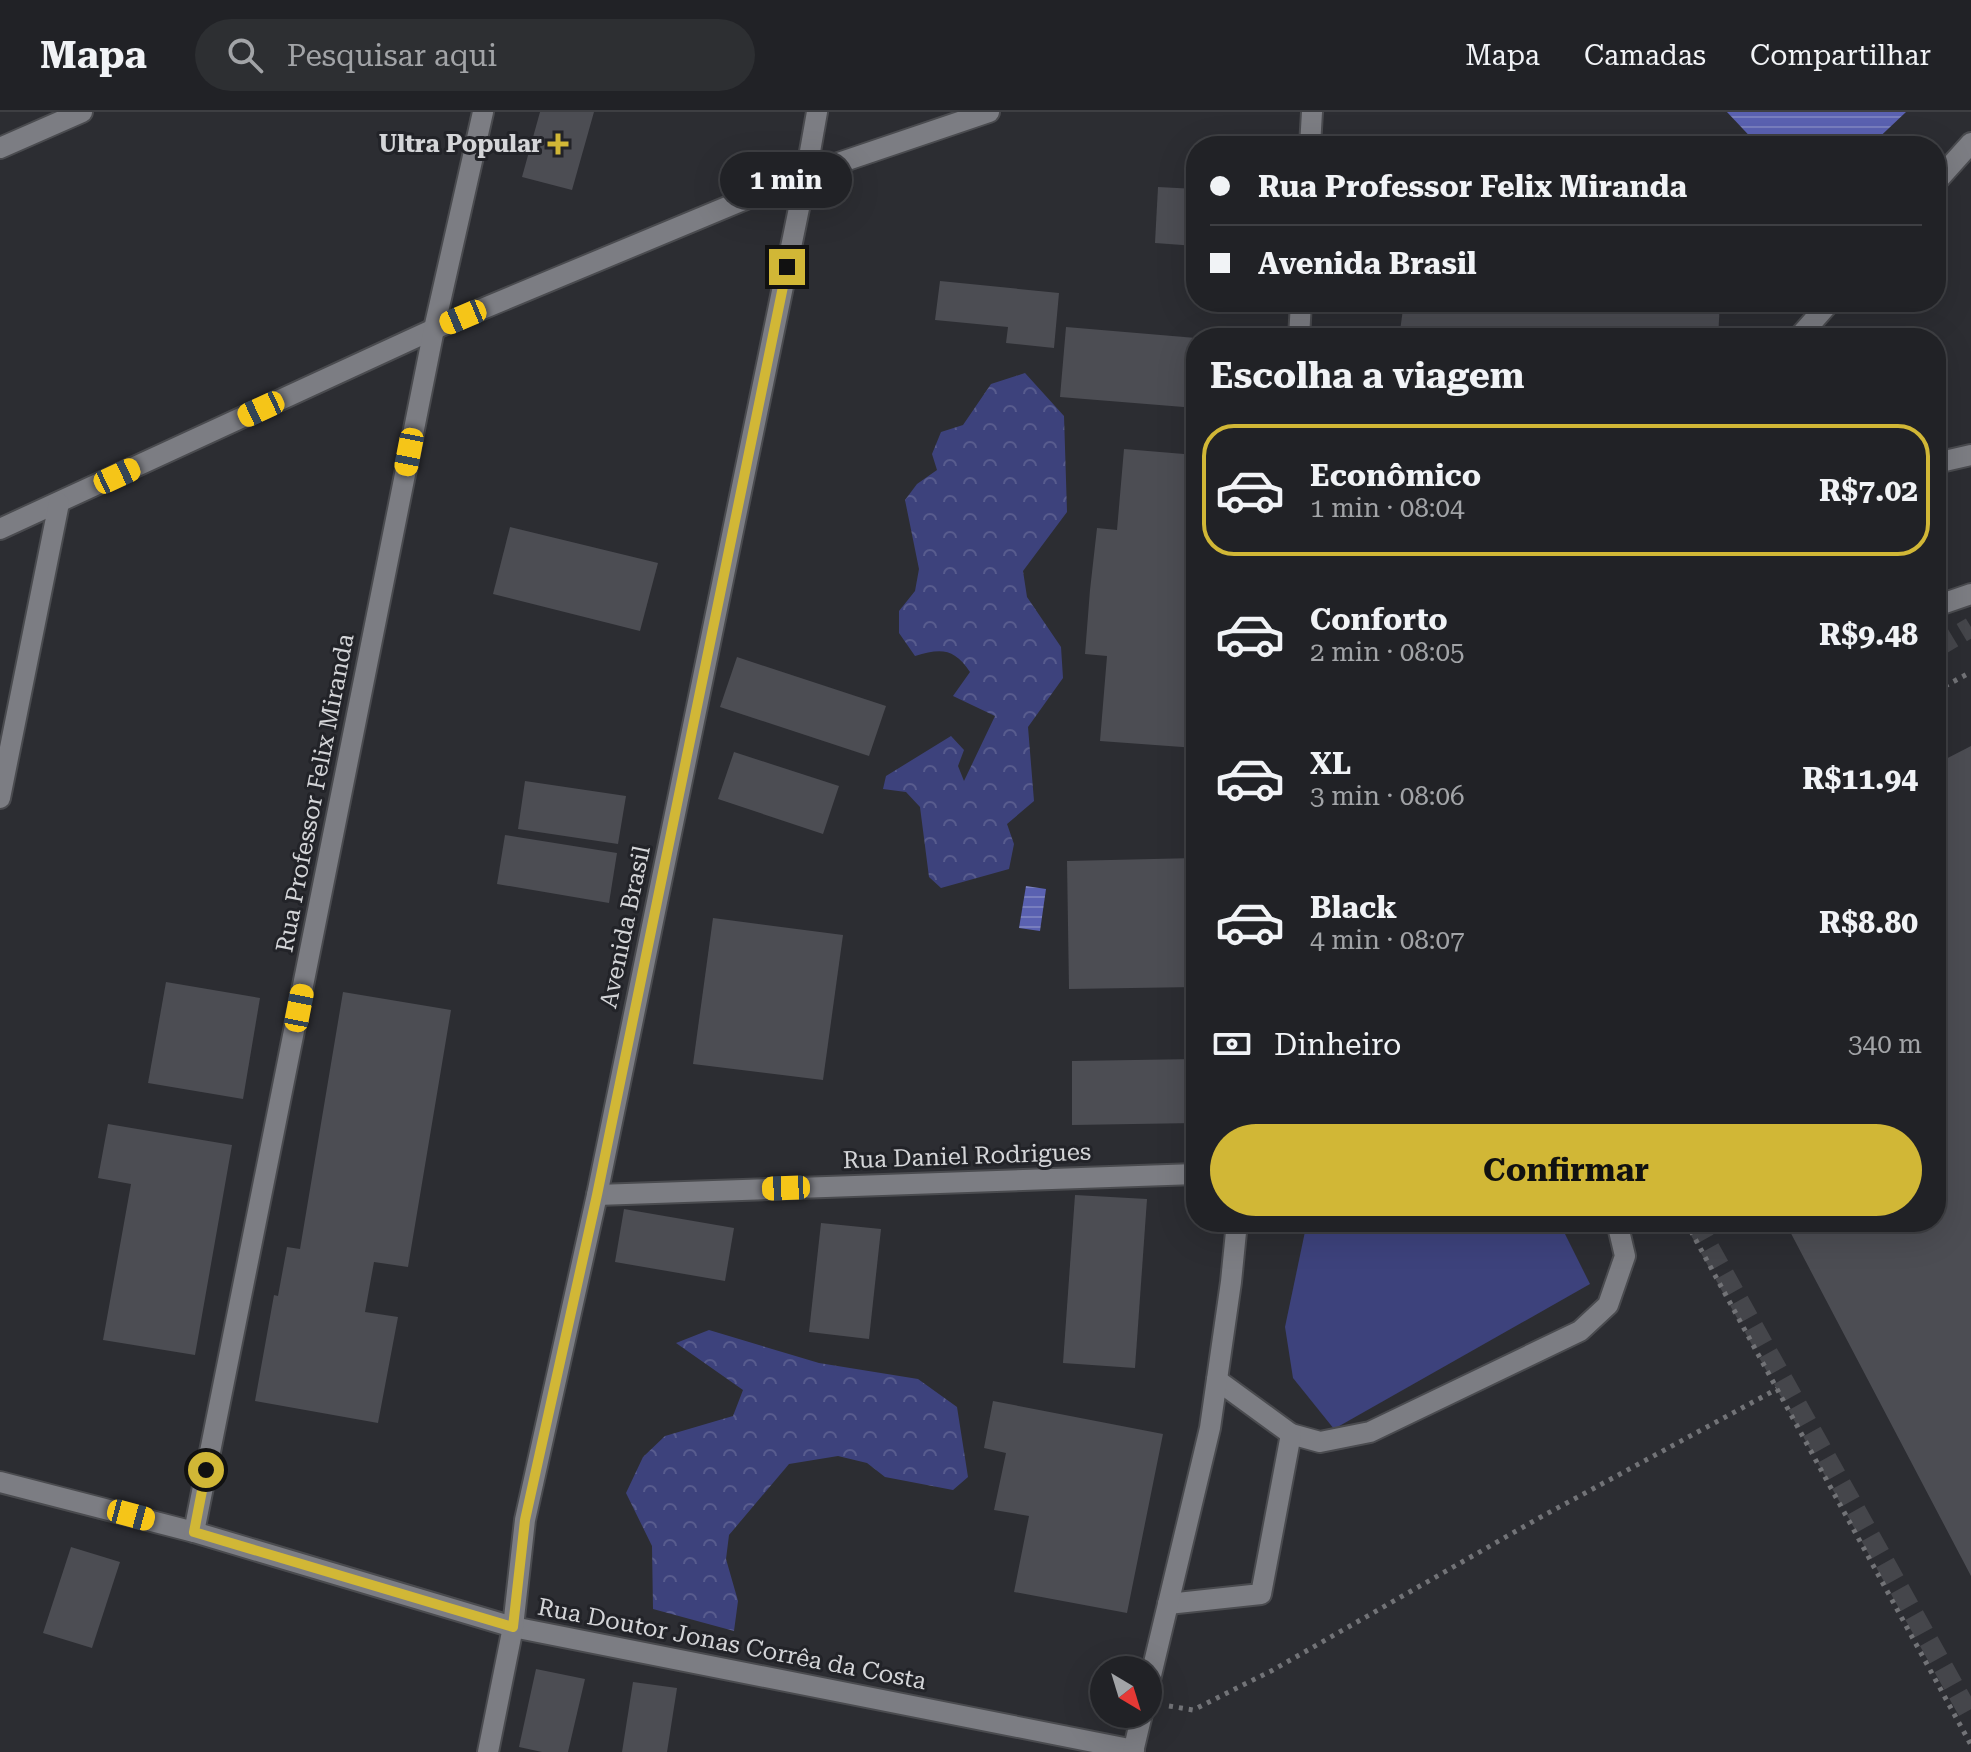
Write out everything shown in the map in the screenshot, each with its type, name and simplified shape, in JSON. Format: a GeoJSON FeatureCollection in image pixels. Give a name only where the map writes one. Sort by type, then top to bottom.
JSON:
{"type":"FeatureCollection","features":[{"type":"Feature","properties":{"kind":"street"},"geometry":{"type":"LineString","coordinates":[[0,148],[82,112]]}},
{"type":"Feature","properties":{"kind":"street","name":"Rua Professor Felix Miranda"},"geometry":{"type":"LineString","coordinates":[[194,1532],[434,329],[483,112]]}},
{"type":"Feature","properties":{"kind":"street","name":"Avenida Brasil"},"geometry":{"type":"LineString","coordinates":[[488,1752],[513,1627],[525,1520],[597,1195],[817,112]]}},
{"type":"Feature","properties":{"kind":"street"},"geometry":{"type":"LineString","coordinates":[[0,529],[434,329],[806,174],[989,112]]}},
{"type":"Feature","properties":{"kind":"street"},"geometry":{"type":"LineString","coordinates":[[1311,136],[1312,112]]}},
{"type":"Feature","properties":{"kind":"street"},"geometry":{"type":"LineString","coordinates":[[1946,171],[1971,143]]}},
{"type":"Feature","properties":{"kind":"street"},"geometry":{"type":"LineString","coordinates":[[1807,328],[1821,312]]}},
{"type":"Feature","properties":{"kind":"street"},"geometry":{"type":"LineString","coordinates":[[1946,461],[1971,455]]}},
{"type":"Feature","properties":{"kind":"street"},"geometry":{"type":"LineString","coordinates":[[0,798],[59,503]]}},
{"type":"Feature","properties":{"kind":"street"},"geometry":{"type":"LineString","coordinates":[[1946,603],[1971,594]]}},
{"type":"Feature","properties":{"kind":"street","name":"Rua Daniel Rodrigues"},"geometry":{"type":"LineString","coordinates":[[597,1195],[1186,1174]]}},
{"type":"Feature","properties":{"kind":"street"},"geometry":{"type":"LineString","coordinates":[[1156,1656],[1210,1428],[1236,1232]]}},
{"type":"Feature","properties":{"kind":"street"},"geometry":{"type":"LineString","coordinates":[[1217,1380],[1291,1434],[1320,1442],[1370,1432],[1580,1331],[1608,1305],[1625,1256],[1619,1232]]}},
{"type":"Feature","properties":{"kind":"street"},"geometry":{"type":"LineString","coordinates":[[1168,1604],[1261,1594],[1291,1434]]}},
{"type":"Feature","properties":{"kind":"street","name":"Rua Doutor Jonas Corrêa da Costa"},"geometry":{"type":"LineString","coordinates":[[0,1482],[194,1532],[513,1627],[1133,1751]]}},
{"type":"Feature","properties":{"kind":"street"},"geometry":{"type":"LineString","coordinates":[[1133,1751],[1139,1728]]}},
{"type":"Feature","properties":{"kind":"path"},"geometry":{"type":"LineString","coordinates":[[1946,686],[1971,672]]}},
{"type":"Feature","properties":{"kind":"path"},"geometry":{"type":"LineString","coordinates":[[1691,1232],[1971,1745]]}},
{"type":"Feature","properties":{"kind":"path"},"geometry":{"type":"LineString","coordinates":[[1163,1705],[1193,1710],[1273,1670],[1539,1518],[1777,1389]]}},
{"type":"Feature","properties":{"kind":"green space"},"geometry":{"type":"Polygon","coordinates":[[[1025,373],[1064,416],[1067,512],[1023,571],[1027,597],[1061,647],[1063,678],[1028,727],[1034,801],[1007,824],[1014,844],[1009,869],[941,888],[929,877],[920,807],[906,792],[883,789],[886,776],[951,736],[964,750],[958,766],[964,781],[995,716],[953,696],[970,672],[958,658],[940,651],[915,656],[899,633],[899,611],[915,591],[919,569],[905,500],[917,484],[937,470],[932,454],[941,432],[963,425],[991,384],[1025,373]]]}},
{"type":"Feature","properties":{"kind":"green space"},"geometry":{"type":"Polygon","coordinates":[[[1305,1232],[1564,1232],[1590,1284],[1334,1429],[1293,1378],[1285,1327],[1305,1232]]]}},
{"type":"Feature","properties":{"kind":"green space"},"geometry":{"type":"Polygon","coordinates":[[[709,1330],[819,1363],[918,1379],[957,1407],[968,1477],[953,1490],[885,1477],[867,1463],[838,1456],[789,1464],[729,1535],[726,1559],[738,1601],[734,1631],[653,1609],[652,1546],[626,1493],[643,1457],[665,1436],[733,1416],[743,1390],[676,1343],[709,1330]]]}},
{"type":"Feature","properties":{"kind":"shaded area"},"geometry":{"type":"Polygon","coordinates":[[[1727,112],[1906,112],[1881,136],[1750,136],[1727,112]]]}},
{"type":"Feature","properties":{"kind":"shaded area"},"geometry":{"type":"Polygon","coordinates":[[[1026,886],[1046,889],[1040,931],[1019,928],[1026,886]]]}},
{"type":"Feature","properties":{"kind":"building","name":"Ultra Popular"},"geometry":{"type":"Polygon","coordinates":[[[540,112],[594,112],[572,190],[522,177],[540,112]]]}},
{"type":"Feature","properties":{"kind":"building"},"geometry":{"type":"Polygon","coordinates":[[[1158,187],[1186,188],[1186,245],[1155,243],[1158,187]]]}},
{"type":"Feature","properties":{"kind":"building"},"geometry":{"type":"Polygon","coordinates":[[[940,281],[1059,293],[1054,348],[1006,343],[1008,327],[935,320],[940,281]]]}},
{"type":"Feature","properties":{"kind":"building"},"geometry":{"type":"Polygon","coordinates":[[[1403,312],[1719,312],[1719,328],[1400,328],[1403,312]]]}},
{"type":"Feature","properties":{"kind":"building"},"geometry":{"type":"Polygon","coordinates":[[[1066,327],[1186,337],[1186,407],[1060,397],[1066,327]]]}},
{"type":"Feature","properties":{"kind":"building"},"geometry":{"type":"Polygon","coordinates":[[[1124,449],[1186,454],[1186,747],[1100,741],[1107,656],[1085,654],[1090,590],[1097,528],[1117,530],[1124,449]]]}},
{"type":"Feature","properties":{"kind":"building"},"geometry":{"type":"Polygon","coordinates":[[[510,527],[658,563],[640,631],[493,594],[510,527]]]}},
{"type":"Feature","properties":{"kind":"building"},"geometry":{"type":"Polygon","coordinates":[[[737,657],[886,706],[869,756],[720,707],[737,657]]]}},
{"type":"Feature","properties":{"kind":"building"},"geometry":{"type":"Polygon","coordinates":[[[1971,746],[1971,1576],[1790,1232],[1946,1232],[1946,759],[1971,746]]]}},
{"type":"Feature","properties":{"kind":"building"},"geometry":{"type":"Polygon","coordinates":[[[734,752],[839,786],[823,834],[718,799],[734,752]]]}},
{"type":"Feature","properties":{"kind":"building"},"geometry":{"type":"Polygon","coordinates":[[[525,781],[626,796],[618,844],[518,829],[525,781]]]}},
{"type":"Feature","properties":{"kind":"building"},"geometry":{"type":"Polygon","coordinates":[[[505,835],[617,853],[609,903],[497,884],[505,835]]]}},
{"type":"Feature","properties":{"kind":"building"},"geometry":{"type":"Polygon","coordinates":[[[1186,858],[1186,987],[1069,989],[1067,861],[1186,858]]]}},
{"type":"Feature","properties":{"kind":"building"},"geometry":{"type":"Polygon","coordinates":[[[713,918],[843,935],[823,1080],[693,1064],[713,918]]]}},
{"type":"Feature","properties":{"kind":"building"},"geometry":{"type":"Polygon","coordinates":[[[166,982],[260,998],[243,1099],[148,1083],[166,982]]]}},
{"type":"Feature","properties":{"kind":"building"},"geometry":{"type":"Polygon","coordinates":[[[343,992],[451,1010],[408,1267],[374,1262],[365,1312],[398,1317],[378,1423],[255,1401],[274,1295],[278,1296],[287,1247],[300,1249],[343,992]]]}},
{"type":"Feature","properties":{"kind":"building"},"geometry":{"type":"Polygon","coordinates":[[[1186,1059],[1186,1123],[1072,1125],[1072,1061],[1186,1059]]]}},
{"type":"Feature","properties":{"kind":"building"},"geometry":{"type":"Polygon","coordinates":[[[108,1124],[232,1145],[195,1355],[103,1340],[131,1184],[98,1178],[108,1124]]]}},
{"type":"Feature","properties":{"kind":"building"},"geometry":{"type":"Polygon","coordinates":[[[1075,1195],[1147,1199],[1135,1368],[1063,1363],[1075,1195]]]}},
{"type":"Feature","properties":{"kind":"building"},"geometry":{"type":"Polygon","coordinates":[[[624,1209],[734,1228],[725,1281],[615,1262],[624,1209]]]}},
{"type":"Feature","properties":{"kind":"building"},"geometry":{"type":"Polygon","coordinates":[[[821,1223],[881,1229],[869,1339],[809,1332],[821,1223]]]}},
{"type":"Feature","properties":{"kind":"building"},"geometry":{"type":"Polygon","coordinates":[[[993,1401],[1163,1434],[1127,1613],[1014,1592],[1029,1516],[994,1510],[1006,1453],[984,1448],[993,1401]]]}},
{"type":"Feature","properties":{"kind":"building"},"geometry":{"type":"Polygon","coordinates":[[[71,1547],[120,1562],[92,1648],[43,1633],[71,1547]]]}},
{"type":"Feature","properties":{"kind":"building"},"geometry":{"type":"Polygon","coordinates":[[[536,1669],[585,1679],[568,1752],[542,1752],[519,1747],[536,1669]]]}},
{"type":"Feature","properties":{"kind":"building"},"geometry":{"type":"Polygon","coordinates":[[[633,1682],[677,1688],[667,1752],[622,1752],[633,1682]]]}},
{"type":"Feature","properties":{"kind":"tunnel"},"geometry":{"type":"LineString","coordinates":[[1946,642],[1971,627]]}},
{"type":"Feature","properties":{"kind":"tunnel"},"geometry":{"type":"LineString","coordinates":[[1701,1232],[1971,1717]]}},
{"type":"Feature","properties":{"kind":"place","name":"Ultra Popular"},"geometry":{"type":"Point","coordinates":[558,144]}},
{"type":"Feature","properties":{"kind":"route"},"geometry":{"type":"LineString","coordinates":[[206,1470],[194,1532],[513,1627],[525,1520],[597,1195],[787,267]]}}]}
